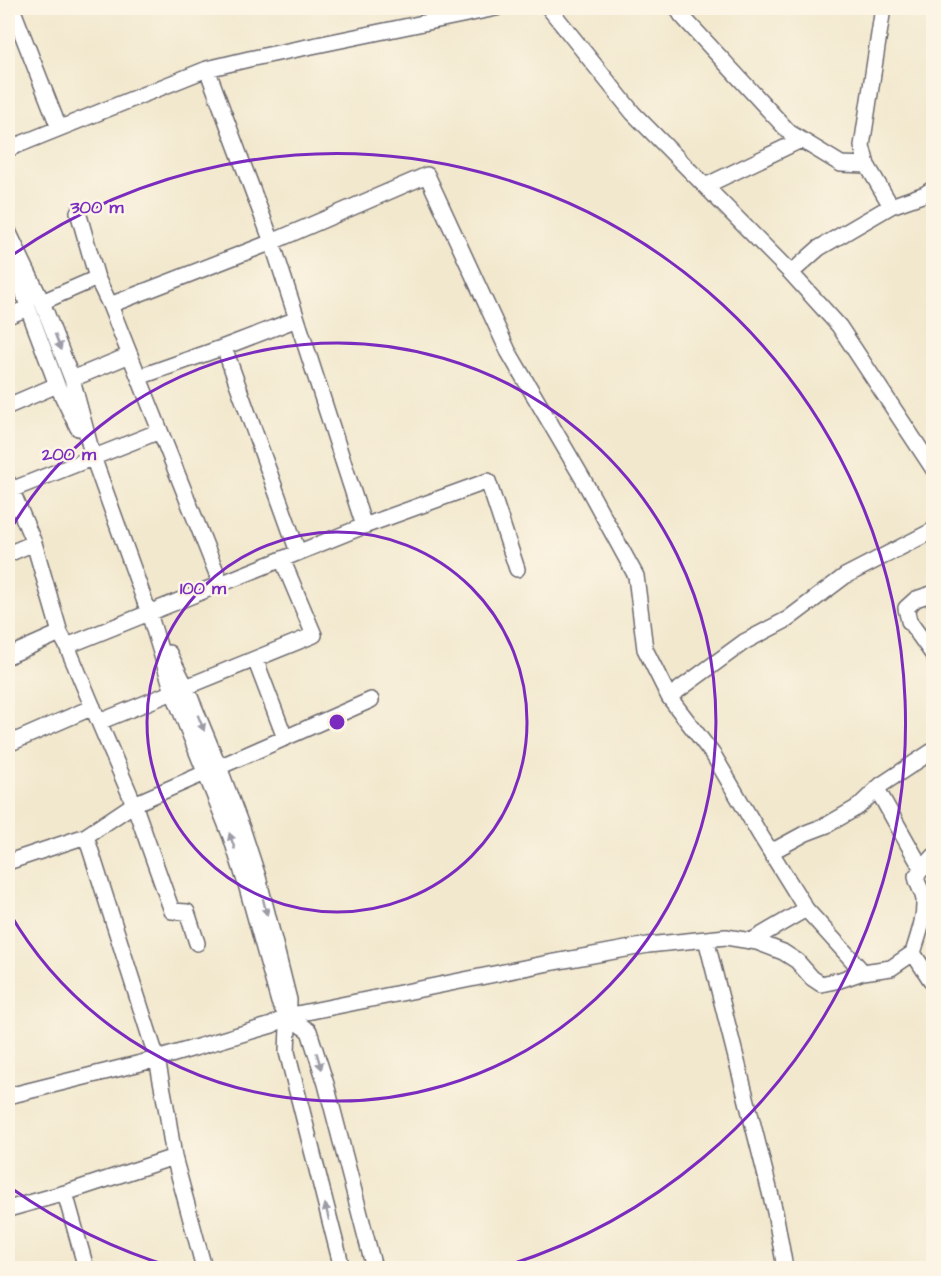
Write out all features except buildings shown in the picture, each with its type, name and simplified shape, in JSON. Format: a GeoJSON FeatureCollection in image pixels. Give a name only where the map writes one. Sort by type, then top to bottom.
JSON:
{"type":"FeatureCollection","features":[{"type":"Feature","properties":{"kind":"street"},"geometry":{"type":"LineString","coordinates":[[12,8],[59,128]]}},
{"type":"Feature","properties":{"kind":"street"},"geometry":{"type":"LineString","coordinates":[[8,149],[207,69],[495,8]]}},
{"type":"Feature","properties":{"kind":"street"},"geometry":{"type":"LineString","coordinates":[[549,8],[633,113],[791,273],[839,326],[933,470]]}},
{"type":"Feature","properties":{"kind":"street"},"geometry":{"type":"LineString","coordinates":[[677,8],[790,133],[841,164],[867,165]]}},
{"type":"Feature","properties":{"kind":"street"},"geometry":{"type":"LineString","coordinates":[[883,8],[862,146],[867,165],[891,206]]}},
{"type":"Feature","properties":{"kind":"street"},"geometry":{"type":"LineString","coordinates":[[207,69],[272,242],[364,526]]}},
{"type":"Feature","properties":{"kind":"street"},"geometry":{"type":"LineString","coordinates":[[705,186],[801,140]]}},
{"type":"Feature","properties":{"kind":"street"},"geometry":{"type":"LineString","coordinates":[[110,305],[272,242],[427,175],[508,351],[583,479],[636,576],[645,649],[669,697],[714,756],[806,909],[864,972]]}},
{"type":"Feature","properties":{"kind":"street"},"geometry":{"type":"LineString","coordinates":[[791,273],[819,248],[891,206],[925,194],[933,188]]}},
{"type":"Feature","properties":{"kind":"street"},"geometry":{"type":"LineString","coordinates":[[78,212],[97,278],[110,305],[221,584]]}},
{"type":"Feature","properties":{"kind":"street"},"geometry":{"type":"LineString","coordinates":[[8,231],[35,304],[57,385],[93,457]]}},
{"type":"Feature","properties":{"kind":"street"},"geometry":{"type":"LineString","coordinates":[[8,238],[35,304],[72,379],[93,457],[149,613],[212,770],[243,831],[258,877],[289,1000],[287,1052],[342,1269]]}},
{"type":"Feature","properties":{"kind":"street"},"geometry":{"type":"LineString","coordinates":[[8,316],[97,278]]}},
{"type":"Feature","properties":{"kind":"street"},"geometry":{"type":"LineString","coordinates":[[139,377],[297,318]]}},
{"type":"Feature","properties":{"kind":"street"},"geometry":{"type":"LineString","coordinates":[[224,347],[298,552]]}},
{"type":"Feature","properties":{"kind":"street"},"geometry":{"type":"LineString","coordinates":[[72,379],[130,355]]}},
{"type":"Feature","properties":{"kind":"street"},"geometry":{"type":"LineString","coordinates":[[8,406],[57,385]]}},
{"type":"Feature","properties":{"kind":"street"},"geometry":{"type":"LineString","coordinates":[[160,431],[9,486],[34,543],[64,640],[134,804],[172,910],[186,912],[197,943]]}},
{"type":"Feature","properties":{"kind":"street"},"geometry":{"type":"LineString","coordinates":[[8,656],[149,613],[364,526],[488,481],[517,568]]}},
{"type":"Feature","properties":{"kind":"street"},"geometry":{"type":"LineString","coordinates":[[669,697],[744,642],[788,619],[845,576],[933,530]]}},
{"type":"Feature","properties":{"kind":"street"},"geometry":{"type":"LineString","coordinates":[[8,554],[34,543]]}},
{"type":"Feature","properties":{"kind":"street"},"geometry":{"type":"LineString","coordinates":[[99,722],[314,635],[282,559]]}},
{"type":"Feature","properties":{"kind":"street"},"geometry":{"type":"LineString","coordinates":[[933,594],[916,599],[906,608],[909,621],[933,656]]}},
{"type":"Feature","properties":{"kind":"street"},"geometry":{"type":"LineString","coordinates":[[255,659],[285,738]]}},
{"type":"Feature","properties":{"kind":"street"},"geometry":{"type":"LineString","coordinates":[[8,862],[86,836],[134,804],[371,700]]}},
{"type":"Feature","properties":{"kind":"street"},"geometry":{"type":"LineString","coordinates":[[8,744],[93,707]]}},
{"type":"Feature","properties":{"kind":"street"},"geometry":{"type":"LineString","coordinates":[[771,852],[858,807],[877,789],[933,750]]}},
{"type":"Feature","properties":{"kind":"street"},"geometry":{"type":"LineString","coordinates":[[877,789],[922,869]]}},
{"type":"Feature","properties":{"kind":"street"},"geometry":{"type":"LineString","coordinates":[[86,836],[157,1059],[174,1157],[204,1269]]}},
{"type":"Feature","properties":{"kind":"street"},"geometry":{"type":"LineString","coordinates":[[8,1096],[157,1059],[272,1025],[287,1016],[648,945],[726,937],[757,942],[783,952],[821,984],[864,972],[891,968],[913,953],[923,922],[924,897],[916,882],[916,876],[933,856]]}},
{"type":"Feature","properties":{"kind":"street"},"geometry":{"type":"LineString","coordinates":[[751,941],[806,909]]}},
{"type":"Feature","properties":{"kind":"street"},"geometry":{"type":"LineString","coordinates":[[706,939],[775,1212],[785,1269]]}},
{"type":"Feature","properties":{"kind":"street"},"geometry":{"type":"LineString","coordinates":[[913,953],[933,985]]}},
{"type":"Feature","properties":{"kind":"street"},"geometry":{"type":"LineString","coordinates":[[287,1016],[309,1030],[326,1084],[374,1269]]}},
{"type":"Feature","properties":{"kind":"street"},"geometry":{"type":"LineString","coordinates":[[8,1209],[174,1157]]}},
{"type":"Feature","properties":{"kind":"street"},"geometry":{"type":"LineString","coordinates":[[65,1193],[86,1269]]}}]}
